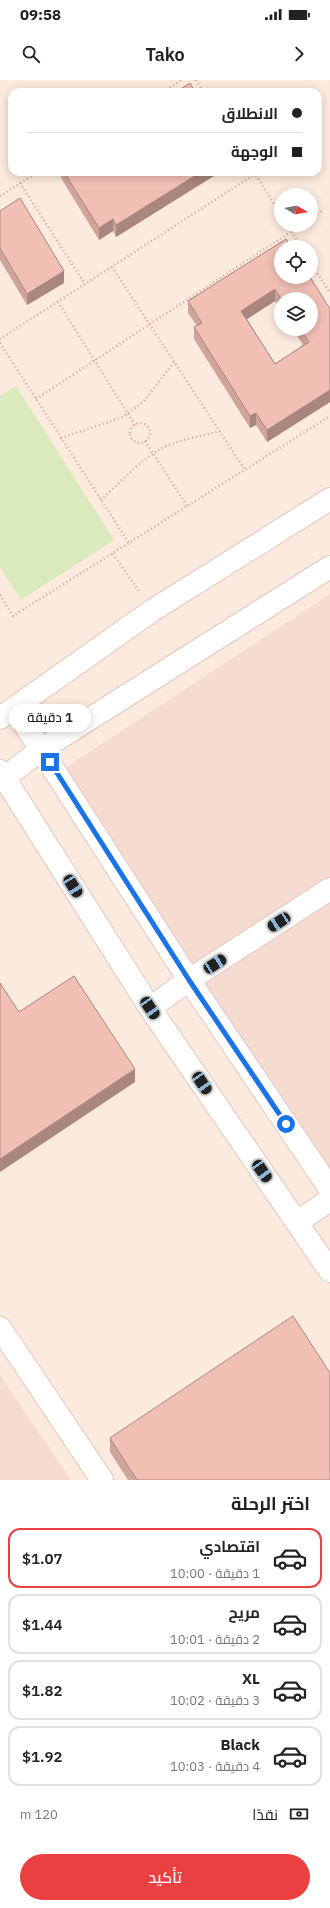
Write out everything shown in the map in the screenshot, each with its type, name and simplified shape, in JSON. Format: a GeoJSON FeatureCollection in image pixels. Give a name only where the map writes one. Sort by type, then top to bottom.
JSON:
{"type":"FeatureCollection","features":[{"type":"Feature","properties":{"kind":"street"},"geometry":{"type":"LineString","coordinates":[[330,499],[153,610],[7,713],[42,749],[189,980],[330,1189]]}},
{"type":"Feature","properties":{"kind":"street"},"geometry":{"type":"LineString","coordinates":[[327,1259],[297,1222],[150,1008],[2,777],[42,749],[330,567]]}},
{"type":"Feature","properties":{"kind":"street"},"geometry":{"type":"LineString","coordinates":[[150,1008],[189,980],[330,889]]}},
{"type":"Feature","properties":{"kind":"street"},"geometry":{"type":"LineString","coordinates":[[297,1222],[330,1200]]}},
{"type":"Feature","properties":{"kind":"street"},"geometry":{"type":"LineString","coordinates":[[0,1328],[102,1480]]}},
{"type":"Feature","properties":{"kind":"path"},"geometry":{"type":"LineString","coordinates":[[169,88],[182,80]]}},
{"type":"Feature","properties":{"kind":"path"},"geometry":{"type":"LineString","coordinates":[[0,196],[31,176]]}},
{"type":"Feature","properties":{"kind":"path"},"geometry":{"type":"LineString","coordinates":[[0,339],[249,176]]}},
{"type":"Feature","properties":{"kind":"path"},"geometry":{"type":"LineString","coordinates":[[256,176],[274,204]]}},
{"type":"Feature","properties":{"kind":"path"},"geometry":{"type":"LineString","coordinates":[[20,183],[85,284]]}},
{"type":"Feature","properties":{"kind":"path"},"geometry":{"type":"LineString","coordinates":[[318,214],[322,211]]}},
{"type":"Feature","properties":{"kind":"path"},"geometry":{"type":"LineString","coordinates":[[36,399],[289,232]]}},
{"type":"Feature","properties":{"kind":"path"},"geometry":{"type":"LineString","coordinates":[[112,267],[245,470]]}},
{"type":"Feature","properties":{"kind":"path"},"geometry":{"type":"LineString","coordinates":[[318,274],[330,293]]}},
{"type":"Feature","properties":{"kind":"path"},"geometry":{"type":"LineString","coordinates":[[58,302],[135,425]]}},
{"type":"Feature","properties":{"kind":"path"},"geometry":{"type":"LineString","coordinates":[[0,344],[129,543]]}},
{"type":"Feature","properties":{"kind":"path"},"geometry":{"type":"LineString","coordinates":[[61,438],[111,422],[128,413],[144,401],[174,362]]}},
{"type":"Feature","properties":{"kind":"path"},"geometry":{"type":"LineString","coordinates":[[0,595],[13,616],[330,416]]}},
{"type":"Feature","properties":{"kind":"path"},"geometry":{"type":"LineString","coordinates":[[142,423],[149,428],[150,435],[145,441],[138,443],[131,437],[131,431],[135,425],[142,423]]}},
{"type":"Feature","properties":{"kind":"path"},"geometry":{"type":"LineString","coordinates":[[101,500],[144,460],[153,454],[166,447],[220,431]]}},
{"type":"Feature","properties":{"kind":"path"},"geometry":{"type":"LineString","coordinates":[[145,441],[187,506]]}},
{"type":"Feature","properties":{"kind":"path"},"geometry":{"type":"LineString","coordinates":[[112,554],[153,610]]}},
{"type":"Feature","properties":{"kind":"shaded area"},"geometry":{"type":"Polygon","coordinates":[[[330,594],[330,1183],[62,770],[330,594]]]}},
{"type":"Feature","properties":{"kind":"shaded area"},"geometry":{"type":"Polygon","coordinates":[[[0,1375],[71,1480],[0,1480],[0,1375]]]}},
{"type":"Feature","properties":{"kind":"green space"},"geometry":{"type":"Polygon","coordinates":[[[16,386],[114,540],[21,600],[0,567],[0,396],[16,386]]]}},
{"type":"Feature","properties":{"kind":"building"},"geometry":{"type":"Polygon","coordinates":[[[190,83],[193,88],[182,88],[190,83]]]}},
{"type":"Feature","properties":{"kind":"building"},"geometry":{"type":"Polygon","coordinates":[[[66,176],[195,176],[116,225],[113,219],[99,228],[66,176]]]}},
{"type":"Feature","properties":{"kind":"building"},"geometry":{"type":"Polygon","coordinates":[[[20,198],[64,271],[27,294],[0,248],[0,211],[20,198]]]}},
{"type":"Feature","properties":{"kind":"building"},"geometry":{"type":"Polygon","coordinates":[[[274,247],[274,284],[314,284],[330,309],[330,390],[267,430],[256,413],[250,416],[194,327],[202,323],[188,301],[274,247]]]}},
{"type":"Feature","properties":{"kind":"building"},"geometry":{"type":"Polygon","coordinates":[[[74,976],[135,1069],[0,1159],[0,983],[19,1012],[74,976]]]}},
{"type":"Feature","properties":{"kind":"building"},"geometry":{"type":"Polygon","coordinates":[[[293,1316],[330,1373],[330,1480],[137,1480],[110,1438],[293,1316]]]}},
{"type":"Feature","properties":{"kind":"route"},"geometry":{"type":"LineString","coordinates":[[50,762],[189,980],[286,1124]]}}]}
